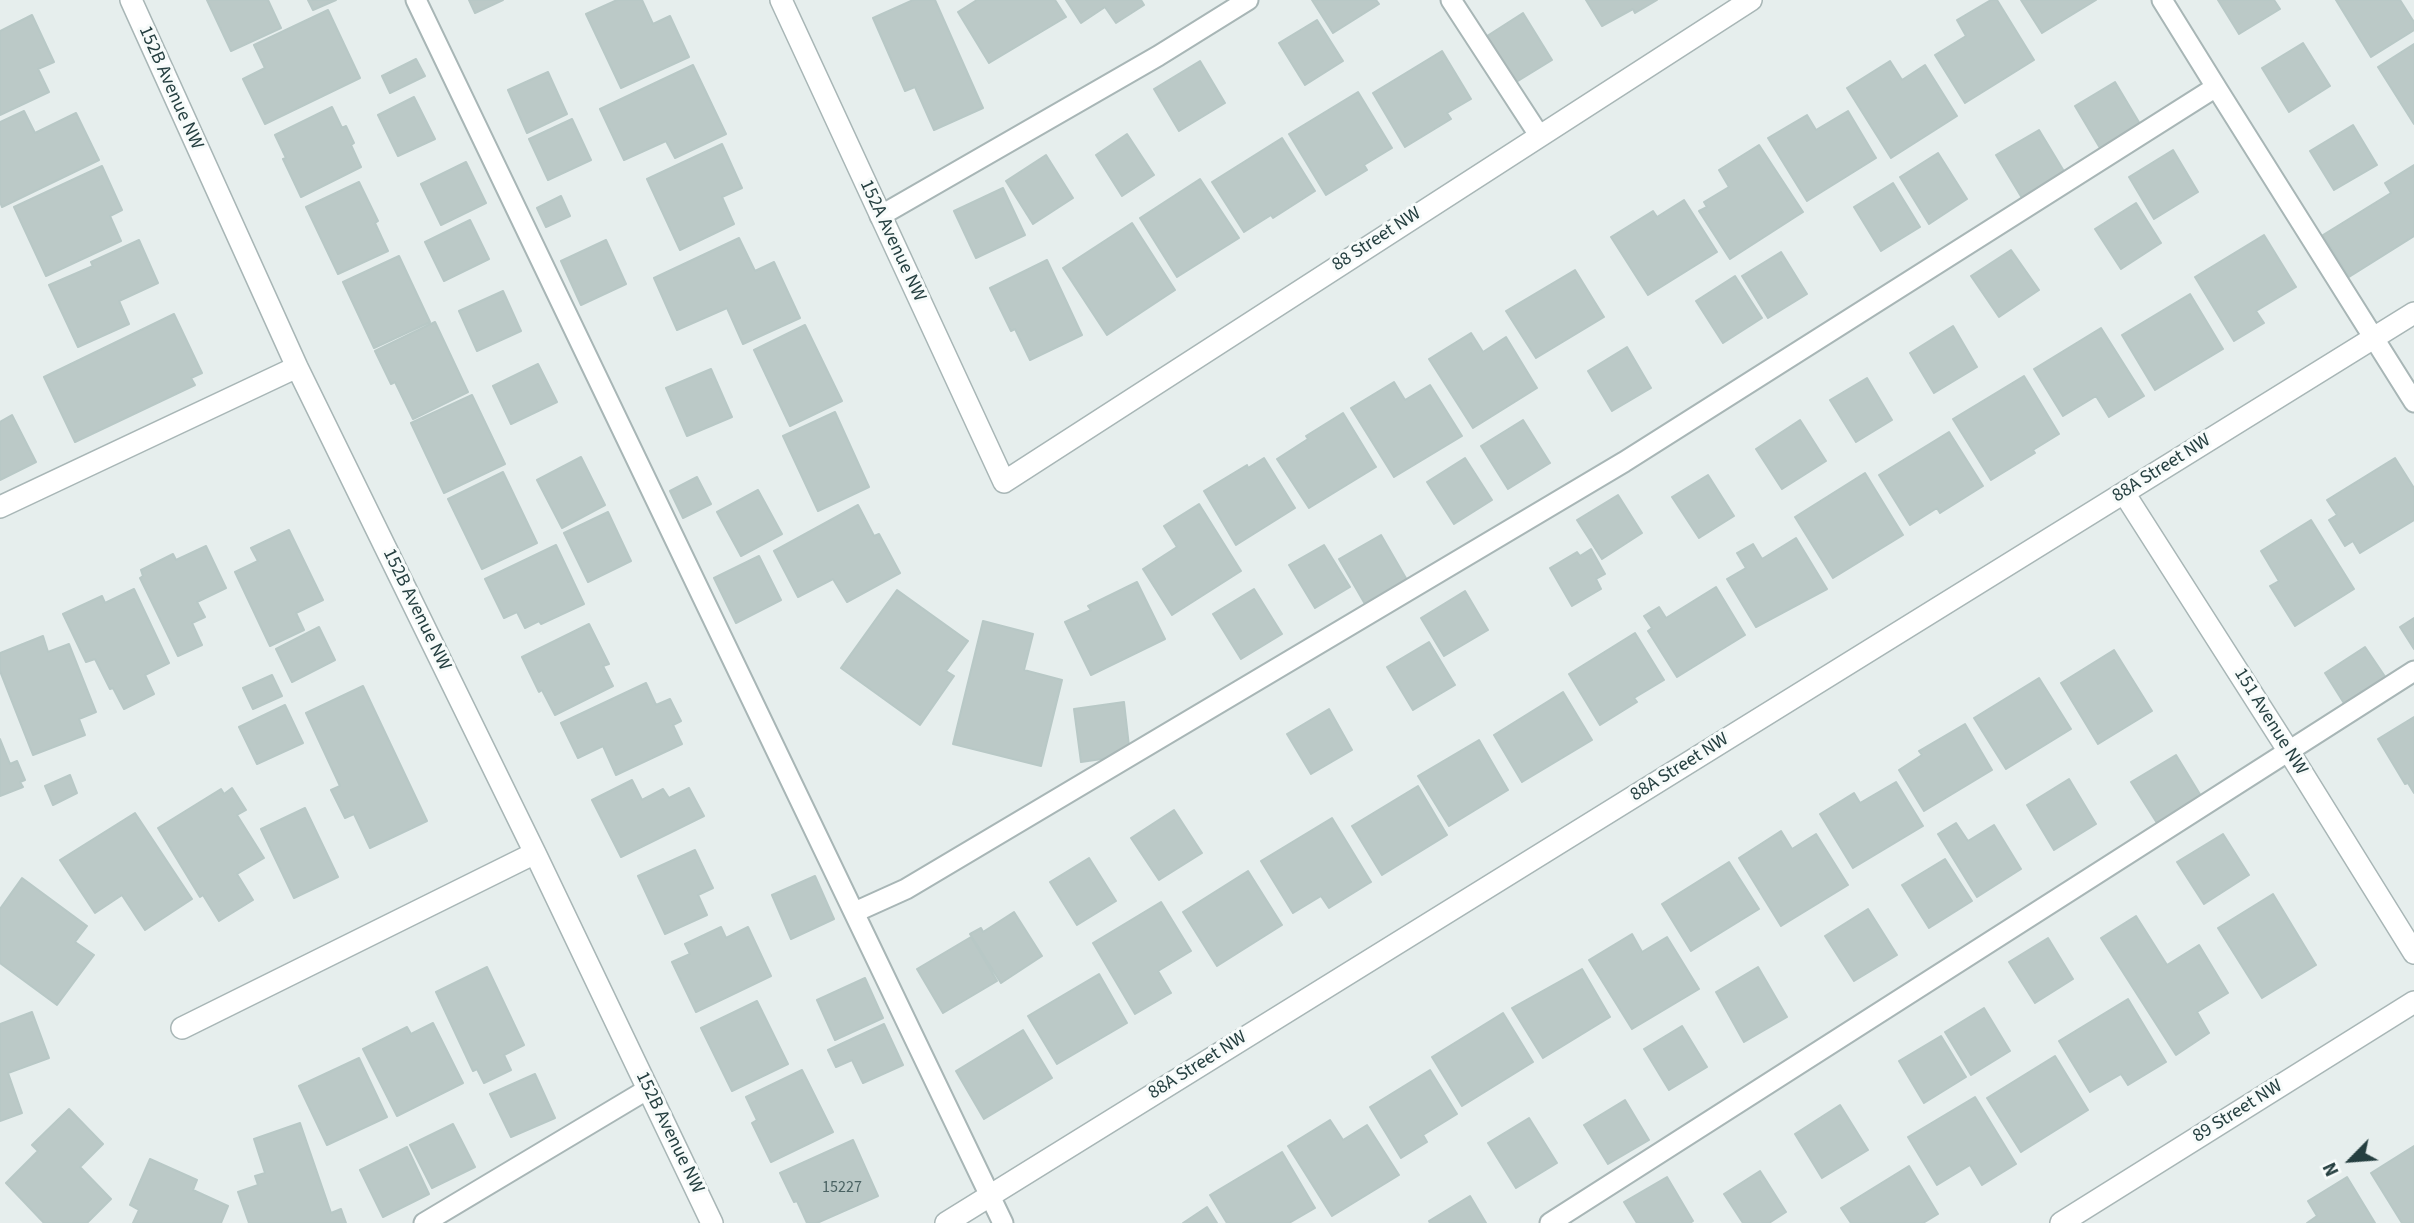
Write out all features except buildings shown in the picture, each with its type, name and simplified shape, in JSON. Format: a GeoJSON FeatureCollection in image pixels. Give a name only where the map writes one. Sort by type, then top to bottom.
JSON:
{"type":"FeatureCollection","features":[{"type":"Feature","properties":{"kind":"street","name":"152B Avenue NW"},"geometry":{"type":"LineString","coordinates":[[131,0],[297,367],[535,853],[712,1223]]}},
{"type":"Feature","properties":{"kind":"street","name":"152A Avenue NW"},"geometry":{"type":"LineString","coordinates":[[781,0],[1004,482]]}},
{"type":"Feature","properties":{"kind":"street","name":"88 Street NW"},"geometry":{"type":"LineString","coordinates":[[1004,482],[1751,0]]}},
{"type":"Feature","properties":{"kind":"street","name":"88A Street NW"},"geometry":{"type":"LineString","coordinates":[[946,1223],[2414,313]]}},
{"type":"Feature","properties":{"kind":"street"},"geometry":{"type":"LineString","coordinates":[[0,507],[297,367]]}},
{"type":"Feature","properties":{"kind":"street","name":"151 Avenue NW"},"geometry":{"type":"LineString","coordinates":[[2124,493],[2414,953]]}},
{"type":"Feature","properties":{"kind":"street"},"geometry":{"type":"LineString","coordinates":[[182,1028],[535,853]]}},
{"type":"Feature","properties":{"kind":"street","name":"89 Street NW"},"geometry":{"type":"LineString","coordinates":[[2061,1223],[2414,1002]]}},
{"type":"Feature","properties":{"kind":"lane"},"geometry":{"type":"LineString","coordinates":[[416,0],[1003,1223]]}},
{"type":"Feature","properties":{"kind":"lane"},"geometry":{"type":"LineString","coordinates":[[880,216],[1158,56],[1248,0]]}},
{"type":"Feature","properties":{"kind":"lane"},"geometry":{"type":"LineString","coordinates":[[1451,0],[1539,135]]}},
{"type":"Feature","properties":{"kind":"lane"},"geometry":{"type":"LineString","coordinates":[[2162,0],[2414,402]]}},
{"type":"Feature","properties":{"kind":"lane"},"geometry":{"type":"LineString","coordinates":[[855,912],[906,888],[1624,462],[2216,87]]}},
{"type":"Feature","properties":{"kind":"lane"},"geometry":{"type":"LineString","coordinates":[[1550,1223],[2414,671]]}},
{"type":"Feature","properties":{"kind":"lane"},"geometry":{"type":"LineString","coordinates":[[424,1223],[648,1089]]}}]}
